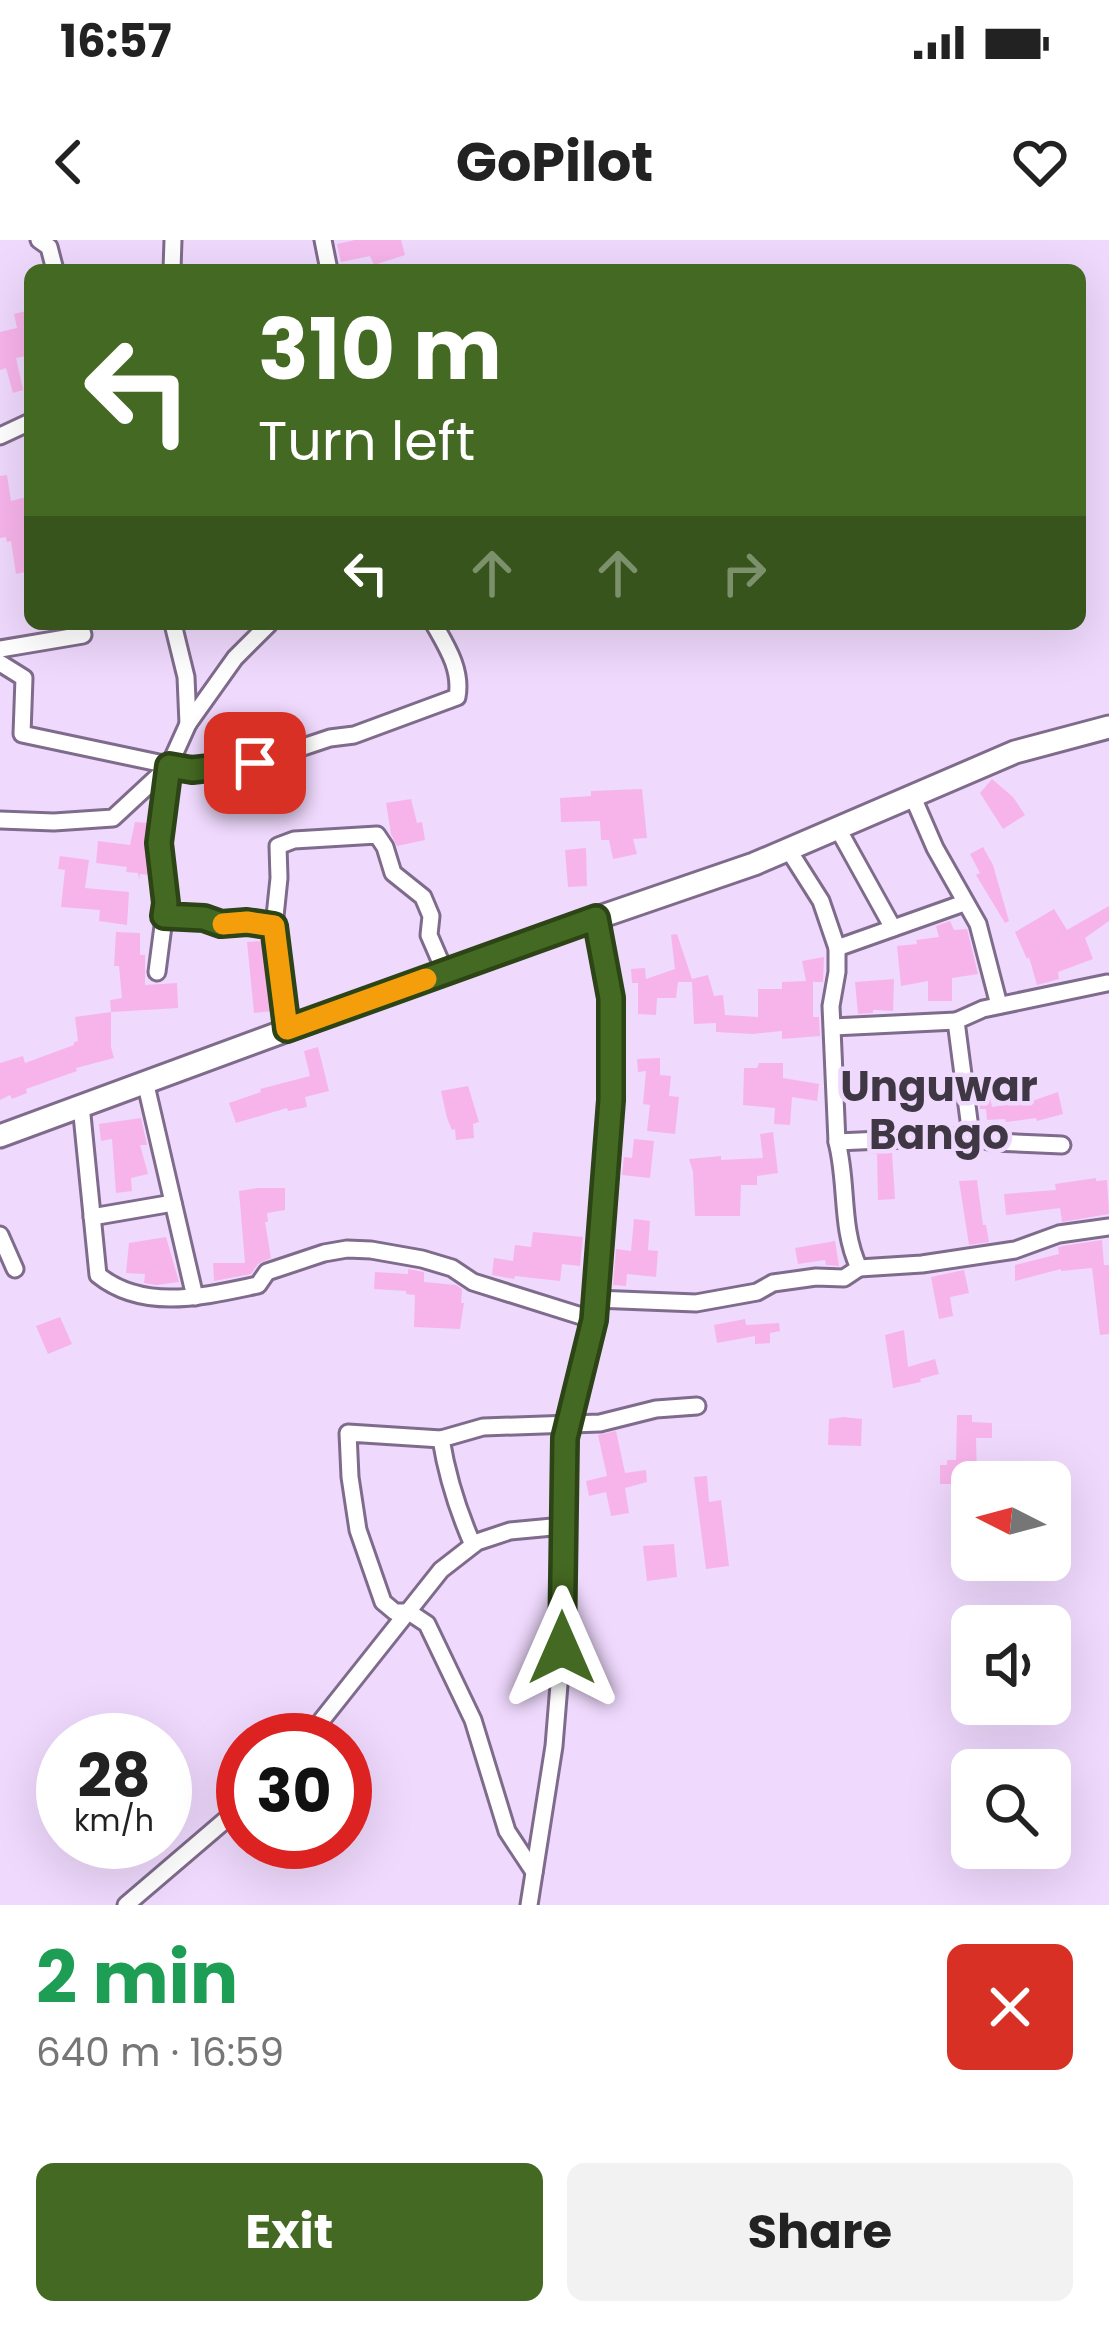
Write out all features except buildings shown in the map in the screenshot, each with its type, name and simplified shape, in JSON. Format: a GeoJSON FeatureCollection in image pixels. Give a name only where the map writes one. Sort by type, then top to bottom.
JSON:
{"type":"FeatureCollection","features":[{"type":"Feature","properties":{"kind":"main road"},"geometry":{"type":"LineString","coordinates":[[0,1136],[754,864],[1015,752],[1109,727]]}},
{"type":"Feature","properties":{"kind":"street"},"geometry":{"type":"LineString","coordinates":[[0,649],[82,635],[81,630]]}},
{"type":"Feature","properties":{"kind":"street"},"geometry":{"type":"LineString","coordinates":[[174,630],[186,677],[188,724]]}},
{"type":"Feature","properties":{"kind":"street"},"geometry":{"type":"LineString","coordinates":[[157,972],[166,903],[159,843],[169,766],[188,724],[235,658],[263,630]]}},
{"type":"Feature","properties":{"kind":"street"},"geometry":{"type":"LineString","coordinates":[[0,663],[24,678],[22,734],[192,770],[255,763],[330,738],[354,735],[457,697],[459,682],[452,656],[437,630]]}},
{"type":"Feature","properties":{"kind":"street"},"geometry":{"type":"LineString","coordinates":[[0,820],[113,818],[169,766]]}},
{"type":"Feature","properties":{"kind":"street"},"geometry":{"type":"LineString","coordinates":[[912,794],[935,848],[978,924],[999,1005]]}},
{"type":"Feature","properties":{"kind":"street"},"geometry":{"type":"LineString","coordinates":[[837,827],[893,928]]}},
{"type":"Feature","properties":{"kind":"street"},"geometry":{"type":"LineString","coordinates":[[287,1029],[274,926],[278,846],[294,840],[376,836],[393,873],[423,897],[431,916],[429,935],[445,972]]}},
{"type":"Feature","properties":{"kind":"street"},"geometry":{"type":"LineString","coordinates":[[788,849],[821,901],[837,948],[831,1006],[837,1142],[849,1240],[859,1268]]}},
{"type":"Feature","properties":{"kind":"street"},"geometry":{"type":"LineString","coordinates":[[837,948],[964,903]]}},
{"type":"Feature","properties":{"kind":"street"},"geometry":{"type":"LineString","coordinates":[[164,916],[274,926]]}},
{"type":"Feature","properties":{"kind":"street"},"geometry":{"type":"LineString","coordinates":[[529,1905],[554,1746],[562,1648],[565,1438],[594,1320],[611,1100],[611,998],[596,918]]}},
{"type":"Feature","properties":{"kind":"street"},"geometry":{"type":"LineString","coordinates":[[832,1027],[956,1021],[999,1005],[1107,982]]}},
{"type":"Feature","properties":{"kind":"street"},"geometry":{"type":"LineString","coordinates":[[956,1021],[971,1136]]}},
{"type":"Feature","properties":{"kind":"street"},"geometry":{"type":"LineString","coordinates":[[145,1081],[195,1297]]}},
{"type":"Feature","properties":{"kind":"street"},"geometry":{"type":"LineString","coordinates":[[81,1105],[98,1275],[107,1283],[144,1298],[195,1297],[257,1285],[267,1272],[347,1249],[422,1259],[452,1268],[473,1282],[594,1320]]}},
{"type":"Feature","properties":{"kind":"street"},"geometry":{"type":"LineString","coordinates":[[837,1142],[971,1136],[993,1142],[1062,1145]]}},
{"type":"Feature","properties":{"kind":"street"},"geometry":{"type":"LineString","coordinates":[[92,1217],[173,1203]]}},
{"type":"Feature","properties":{"kind":"street"},"geometry":{"type":"LineString","coordinates":[[595,1299],[696,1303],[757,1292],[773,1283],[844,1278],[859,1268],[1015,1250],[1059,1234],[1109,1227]]}},
{"type":"Feature","properties":{"kind":"street"},"geometry":{"type":"LineString","coordinates":[[0,1234],[8,1262]]}},
{"type":"Feature","properties":{"kind":"street"},"geometry":{"type":"LineString","coordinates":[[534,1872],[507,1832],[473,1720],[427,1624],[409,1612],[394,1612],[383,1602],[358,1530],[348,1432],[442,1439],[483,1427],[599,1423],[656,1409],[697,1406]]}},
{"type":"Feature","properties":{"kind":"street"},"geometry":{"type":"LineString","coordinates":[[442,1439],[460,1516],[473,1545]]}},
{"type":"Feature","properties":{"kind":"street"},"geometry":{"type":"LineString","coordinates":[[328,1713],[440,1570],[473,1545],[510,1531],[562,1526]]}},
{"type":"Feature","properties":{"kind":"street"},"geometry":{"type":"LineString","coordinates":[[126,1905],[216,1828]]}},
{"type":"Feature","properties":{"kind":"slow traffic"},"geometry":{"type":"LineString","coordinates":[[223,924],[274,926],[287,1029],[426,979]]}},
{"type":"Feature","properties":{"kind":"district","name":"Unguwar Bango"},"geometry":{"type":"Point","coordinates":[939,1110]}},
{"type":"Feature","properties":{"kind":"route"},"geometry":{"type":"LineString","coordinates":[[255,763],[192,770],[169,766],[159,843],[164,916],[274,926],[287,1029],[596,918],[611,998],[611,1100],[594,1320],[565,1438],[562,1648]]}}]}
